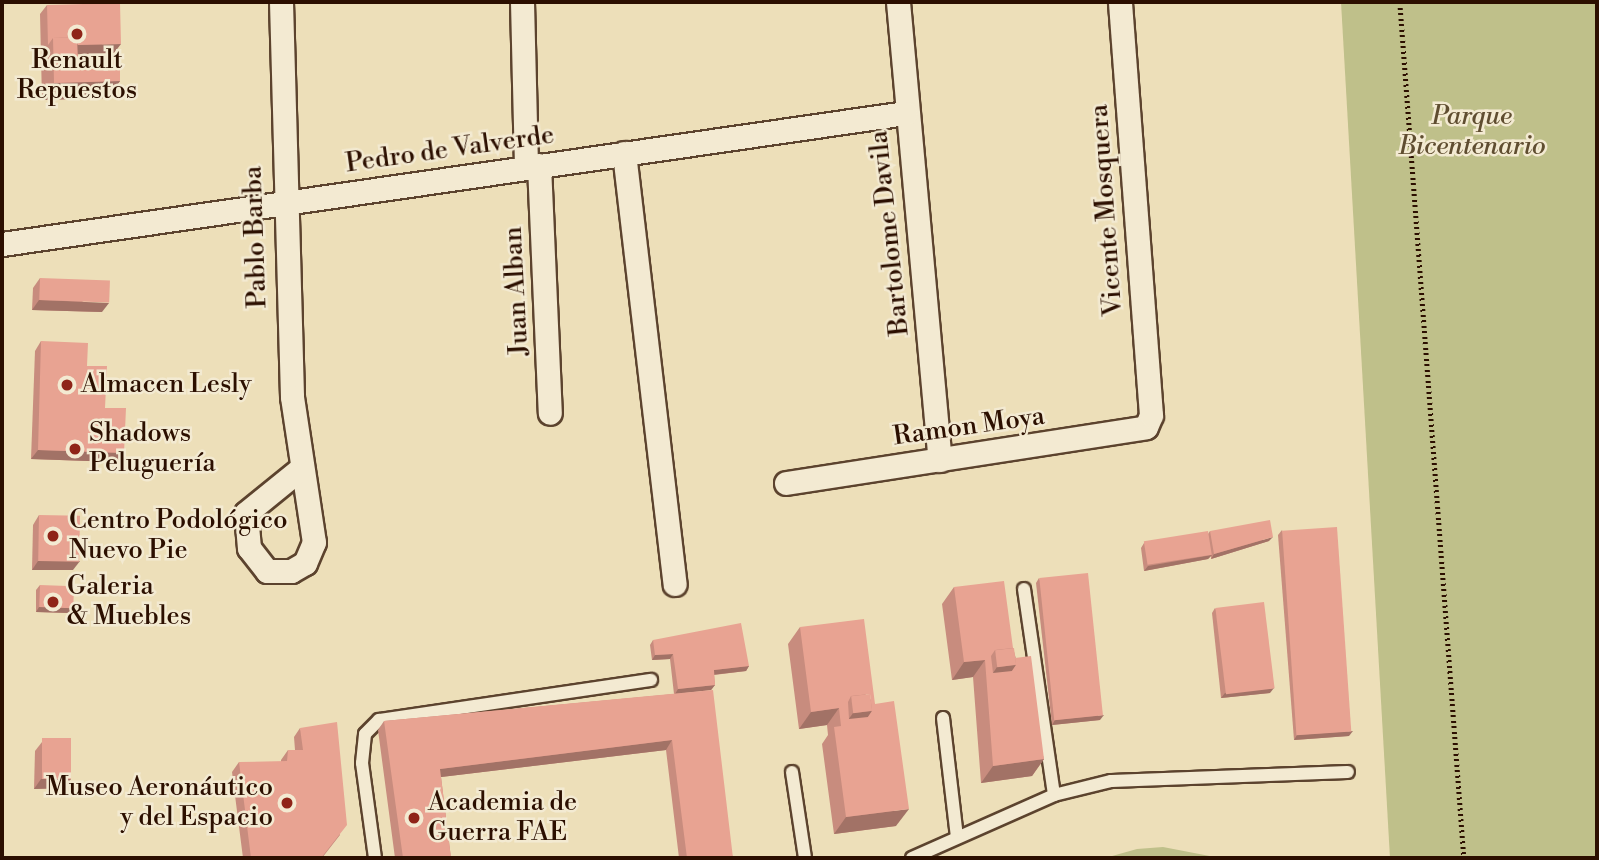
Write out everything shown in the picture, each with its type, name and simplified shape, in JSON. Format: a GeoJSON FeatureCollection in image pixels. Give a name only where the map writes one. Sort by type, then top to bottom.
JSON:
{"type":"FeatureCollection","features":[{"type":"Feature","properties":{"kind":"street","name":"Pablo Barba"},"geometry":{"type":"LineString","coordinates":[[281,2],[281,202],[299,470]]}},
{"type":"Feature","properties":{"kind":"street","name":"Juan Alban"},"geometry":{"type":"LineString","coordinates":[[522,2],[550,413]]}},
{"type":"Feature","properties":{"kind":"street","name":"Bartolome Davila"},"geometry":{"type":"LineString","coordinates":[[898,2],[906,113],[940,460]]}},
{"type":"Feature","properties":{"kind":"street","name":"Vicente Mosquera"},"geometry":{"type":"LineString","coordinates":[[1120,2],[1151,415]]}},
{"type":"Feature","properties":{"kind":"street","name":"Pedro de Valverde"},"geometry":{"type":"LineString","coordinates":[[2,244],[906,113]]}},
{"type":"Feature","properties":{"kind":"street"},"geometry":{"type":"LineString","coordinates":[[624,153],[675,584]]}},
{"type":"Feature","properties":{"kind":"street","name":"Ramon Moya"},"geometry":{"type":"LineString","coordinates":[[786,483],[1136,431],[1151,415]]}},
{"type":"Feature","properties":{"kind":"lane"},"geometry":{"type":"LineString","coordinates":[[1024,589],[1054,795]]}},
{"type":"Feature","properties":{"kind":"lane"},"geometry":{"type":"LineString","coordinates":[[375,858],[362,763],[365,734],[379,720],[651,680]]}},
{"type":"Feature","properties":{"kind":"lane"},"geometry":{"type":"LineString","coordinates":[[943,718],[957,836]]}},
{"type":"Feature","properties":{"kind":"lane"},"geometry":{"type":"LineString","coordinates":[[792,772],[805,858]]}},
{"type":"Feature","properties":{"kind":"lane"},"geometry":{"type":"LineString","coordinates":[[912,858],[1054,795],[1111,781],[1348,772]]}},
{"type":"Feature","properties":{"kind":"path"},"geometry":{"type":"LineString","coordinates":[[1400,2],[1464,858]]}},
{"type":"Feature","properties":{"kind":"green space","name":"Parque Bicentenario"},"geometry":{"type":"Polygon","coordinates":[[[1341,2],[1597,2],[1597,858],[1390,858],[1341,2]]]}},
{"type":"Feature","properties":{"kind":"green space"},"geometry":{"type":"Polygon","coordinates":[[[1163,847],[1220,858],[1105,858],[1137,849],[1163,847]]]}},
{"type":"Feature","properties":{"kind":"building","name":"Renault Repuestos"},"geometry":{"type":"Polygon","coordinates":[[[120,3],[121,44],[78,45],[77,37],[53,38],[48,45],[47,5],[120,3]]]}},
{"type":"Feature","properties":{"kind":"building"},"geometry":{"type":"Polygon","coordinates":[[[77,37],[78,61],[120,60],[120,81],[54,83],[53,38],[77,37]]]}},
{"type":"Feature","properties":{"kind":"building"},"geometry":{"type":"Polygon","coordinates":[[[40,278],[110,280],[109,302],[39,300],[40,278]]]}},
{"type":"Feature","properties":{"kind":"building"},"geometry":{"type":"Polygon","coordinates":[[[41,341],[88,343],[87,366],[107,366],[105,408],[126,408],[124,453],[38,450],[41,341]]]}},
{"type":"Feature","properties":{"kind":"building"},"geometry":{"type":"Polygon","coordinates":[[[39,515],[80,516],[79,562],[38,561],[39,515]]]}},
{"type":"Feature","properties":{"kind":"building"},"geometry":{"type":"Polygon","coordinates":[[[1270,520],[1273,537],[1214,554],[1210,531],[1270,520]]]}},
{"type":"Feature","properties":{"kind":"building"},"geometry":{"type":"Polygon","coordinates":[[[1337,527],[1351,732],[1296,735],[1282,531],[1337,527]]]}},
{"type":"Feature","properties":{"kind":"building"},"geometry":{"type":"Polygon","coordinates":[[[1208,531],[1212,555],[1148,565],[1144,541],[1208,531]]]}},
{"type":"Feature","properties":{"kind":"building"},"geometry":{"type":"Polygon","coordinates":[[[1088,573],[1103,715],[1054,720],[1039,578],[1088,573]]]}},
{"type":"Feature","properties":{"kind":"building"},"geometry":{"type":"Polygon","coordinates":[[[1004,581],[1013,648],[995,650],[991,656],[993,673],[1012,671],[1016,665],[1015,658],[1031,656],[1044,759],[993,766],[985,660],[964,662],[954,587],[1004,581]]]}},
{"type":"Feature","properties":{"kind":"building","name":"Galeria & Muebles"},"geometry":{"type":"Polygon","coordinates":[[[40,585],[74,586],[73,608],[39,607],[40,585]]]}},
{"type":"Feature","properties":{"kind":"building"},"geometry":{"type":"Polygon","coordinates":[[[1264,602],[1275,688],[1226,694],[1215,608],[1264,602]]]}},
{"type":"Feature","properties":{"kind":"building"},"geometry":{"type":"Polygon","coordinates":[[[864,619],[875,704],[894,701],[909,809],[846,817],[834,727],[841,726],[839,708],[811,712],[800,627],[864,619]],[[870,694],[851,696],[848,702],[849,719],[868,717],[872,711],[870,694]]]}},
{"type":"Feature","properties":{"kind":"building"},"geometry":{"type":"Polygon","coordinates":[[[741,623],[749,666],[714,670],[715,685],[678,689],[673,654],[655,655],[653,640],[741,623]]]}},
{"type":"Feature","properties":{"kind":"building"},"geometry":{"type":"Polygon","coordinates":[[[1014,648],[1016,665],[997,667],[995,650],[1014,648]]]}},
{"type":"Feature","properties":{"kind":"building","name":"Academia de Guerra FAE"},"geometry":{"type":"Polygon","coordinates":[[[713,690],[733,858],[687,858],[672,740],[440,769],[451,858],[403,858],[384,721],[713,690]]]}},
{"type":"Feature","properties":{"kind":"building"},"geometry":{"type":"Polygon","coordinates":[[[870,694],[872,711],[853,713],[851,696],[870,694]]]}},
{"type":"Feature","properties":{"kind":"building","name":"Museo Aeronáutico y del Espacio"},"geometry":{"type":"Polygon","coordinates":[[[337,722],[347,825],[321,858],[251,858],[239,762],[287,761],[288,750],[303,750],[300,728],[337,722]]]}},
{"type":"Feature","properties":{"kind":"building"},"geometry":{"type":"Polygon","coordinates":[[[42,738],[71,738],[71,779],[42,779],[42,738]]]}},
{"type":"Feature","properties":{"kind":"place","name":"Renault Repuestos"},"geometry":{"type":"Point","coordinates":[77,34]}},
{"type":"Feature","properties":{"kind":"place","name":"Almacen Lesly"},"geometry":{"type":"Point","coordinates":[67,385]}},
{"type":"Feature","properties":{"kind":"place","name":"Shadows Peluguería"},"geometry":{"type":"Point","coordinates":[75,449]}},
{"type":"Feature","properties":{"kind":"place","name":"Centro Podológico Nuevo Pie"},"geometry":{"type":"Point","coordinates":[53,536]}},
{"type":"Feature","properties":{"kind":"place","name":"Galeria & Muebles"},"geometry":{"type":"Point","coordinates":[53,602]}},
{"type":"Feature","properties":{"kind":"place","name":"Museo Aeronáutico y del Espacio"},"geometry":{"type":"Point","coordinates":[287,803]}},
{"type":"Feature","properties":{"kind":"place","name":"Academia de Guerra FAE"},"geometry":{"type":"Point","coordinates":[414,818]}}]}
